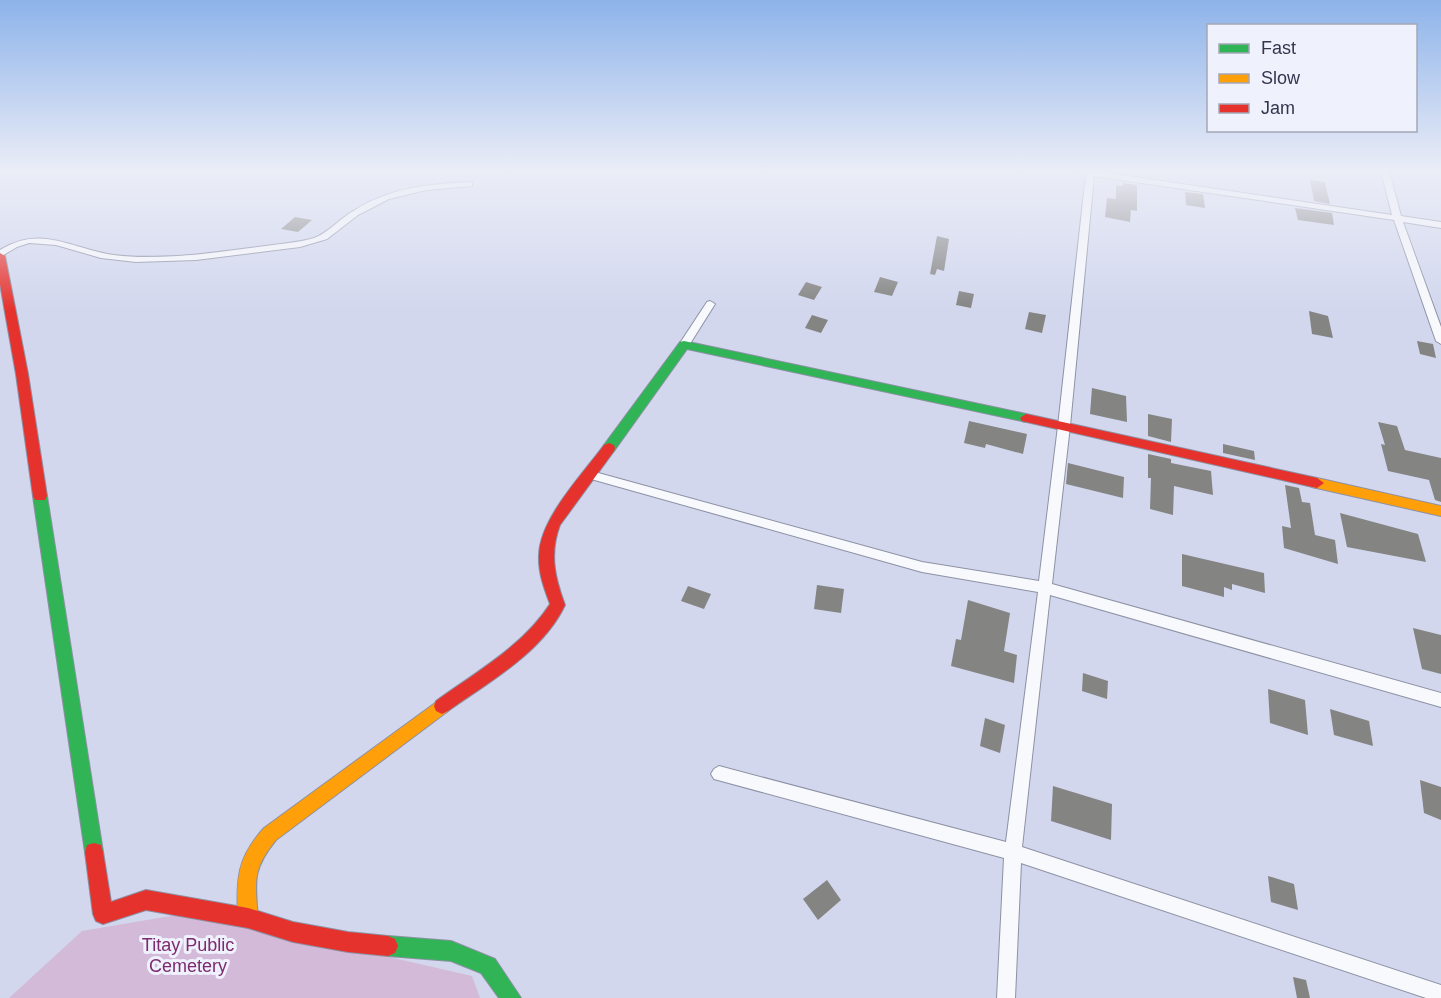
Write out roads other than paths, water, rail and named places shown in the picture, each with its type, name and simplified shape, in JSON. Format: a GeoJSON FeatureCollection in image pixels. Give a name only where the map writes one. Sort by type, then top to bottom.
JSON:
{"type":"FeatureCollection","features":[{"type":"Feature","properties":{"kind":"street"},"geometry":{"type":"LineString","coordinates":[[349,218],[325,237],[251,251],[192,258],[115,258],[49,238],[22,241],[0,255],[22,374],[103,914],[146,900],[248,918],[293,932],[348,942],[451,951],[488,966],[511,998]]}},
{"type":"Feature","properties":{"kind":"street"},"geometry":{"type":"LineString","coordinates":[[1006,998],[1013,852],[1064,426],[1082,218]]}},
{"type":"Feature","properties":{"kind":"street"},"geometry":{"type":"LineString","coordinates":[[1441,225],[1397,218],[1441,341]]}},
{"type":"Feature","properties":{"kind":"street"},"geometry":{"type":"LineString","coordinates":[[248,918],[246,874],[252,853],[270,834],[391,746],[537,633],[552,617],[558,605],[542,558],[545,541],[554,524],[684,345],[710,304]]}},
{"type":"Feature","properties":{"kind":"street"},"geometry":{"type":"LineString","coordinates":[[684,345],[1064,426],[1441,511]]}},
{"type":"Feature","properties":{"kind":"street"},"geometry":{"type":"LineString","coordinates":[[591,475],[922,567],[1045,588],[1441,700]]}},
{"type":"Feature","properties":{"kind":"street"},"geometry":{"type":"LineString","coordinates":[[719,774],[1013,852],[1441,994]]}},
{"type":"Feature","properties":{"kind":"park label","name":"Titay Public Cemetery"},"geometry":{"type":"Point","coordinates":[188,955]}}]}
